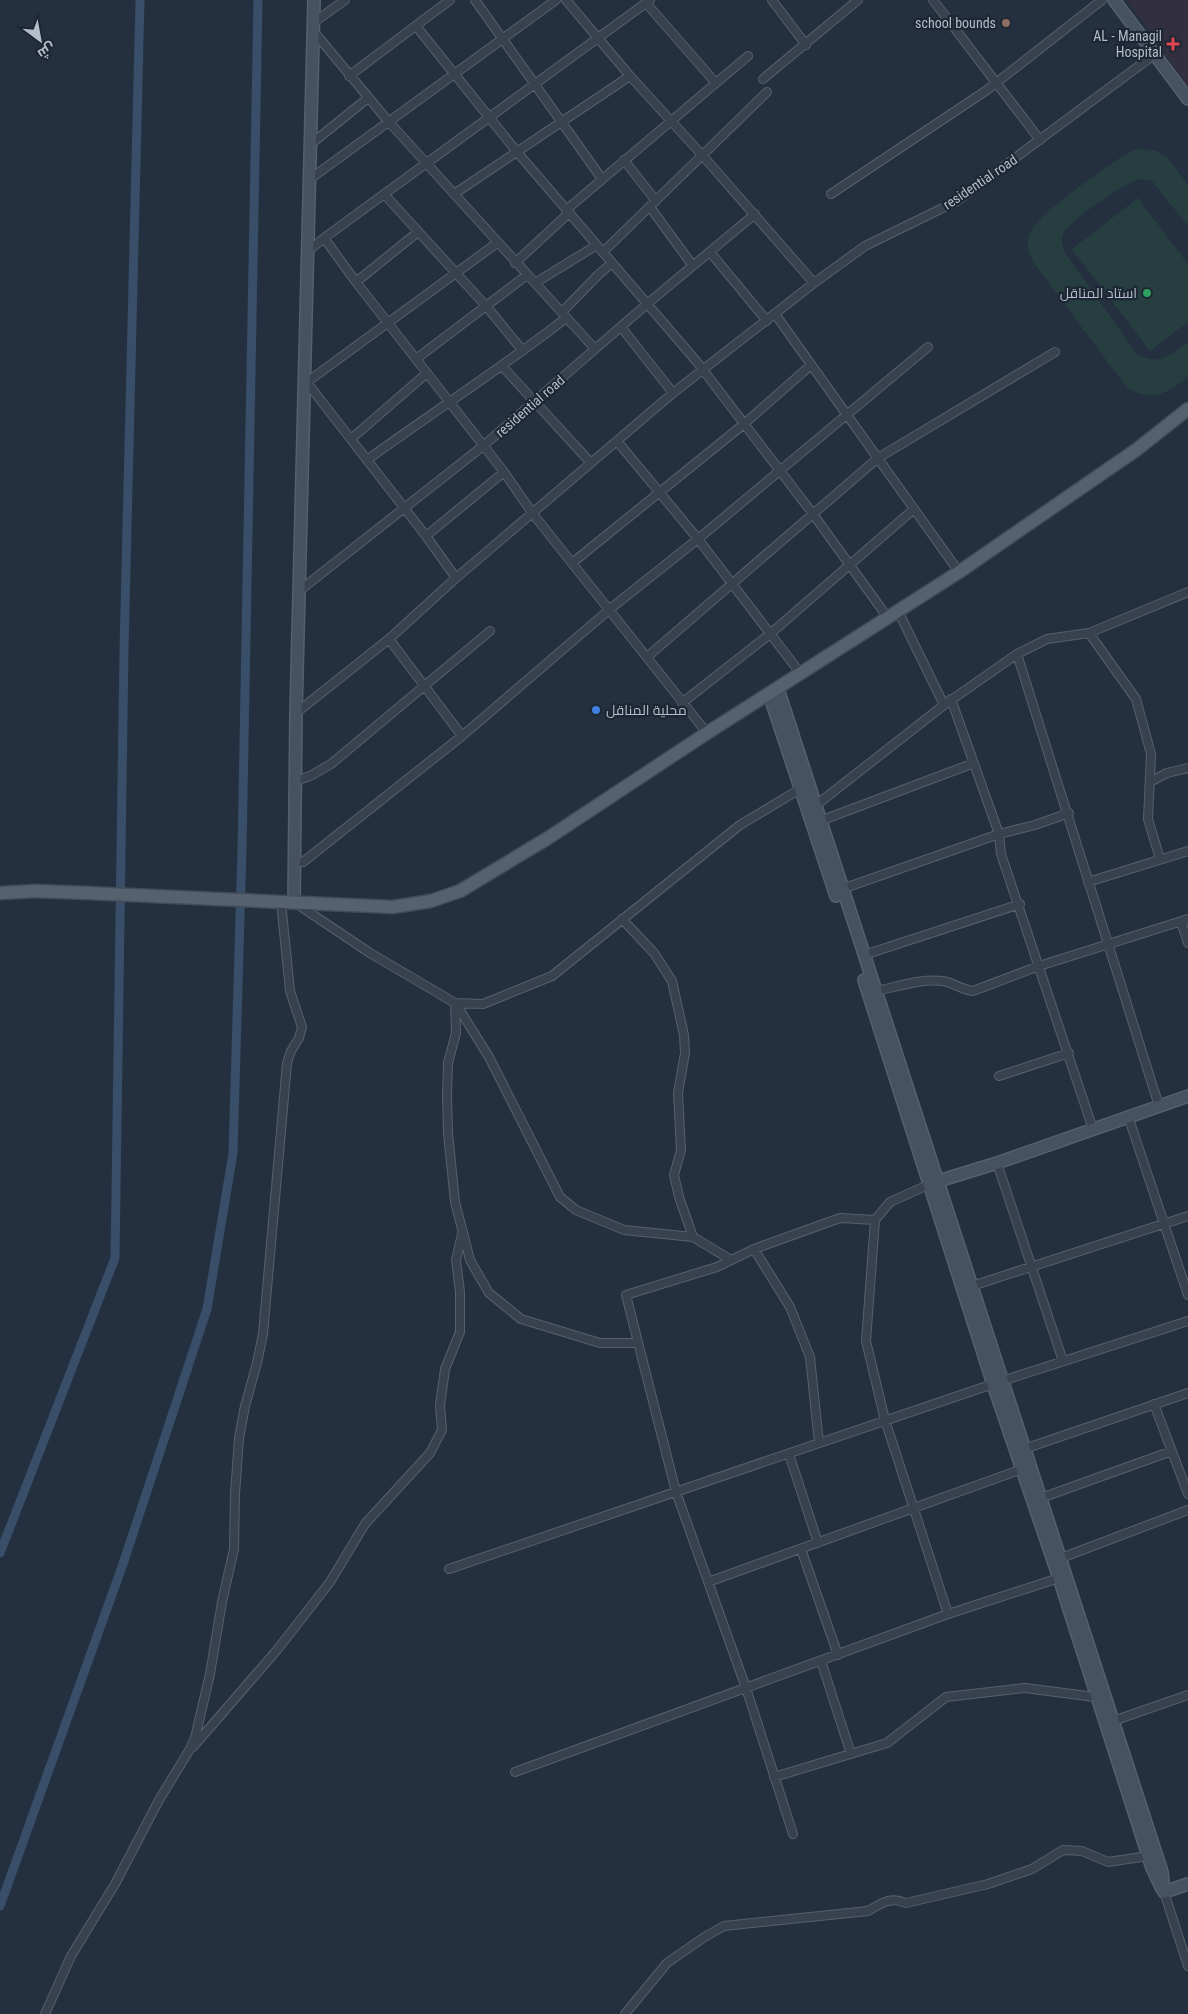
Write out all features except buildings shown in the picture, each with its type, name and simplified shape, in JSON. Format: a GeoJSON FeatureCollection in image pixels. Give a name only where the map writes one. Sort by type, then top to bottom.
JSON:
{"type":"FeatureCollection","features":[{"type":"Feature","properties":{"kind":"main road"},"geometry":{"type":"LineString","coordinates":[[0,893],[36,891],[393,907],[431,901],[460,891],[548,838],[959,572],[1136,450],[1188,409]]}},
{"type":"Feature","properties":{"kind":"street"},"geometry":{"type":"LineString","coordinates":[[45,2014],[71,1956],[115,1884],[159,1800],[195,1738],[209,1682],[224,1593],[234,1549],[237,1454],[244,1406],[257,1363],[263,1334],[286,1070],[288,1057],[299,1038],[302,1027],[300,1016],[290,991],[287,902],[293,861],[314,0]]}},
{"type":"Feature","properties":{"kind":"street"},"geometry":{"type":"LineString","coordinates":[[314,28],[345,0]]}},
{"type":"Feature","properties":{"kind":"street"},"geometry":{"type":"LineString","coordinates":[[349,76],[450,0]]}},
{"type":"Feature","properties":{"kind":"street"},"geometry":{"type":"LineString","coordinates":[[475,0],[602,179]]}},
{"type":"Feature","properties":{"kind":"street"},"geometry":{"type":"LineString","coordinates":[[310,178],[504,40],[556,0]]}},
{"type":"Feature","properties":{"kind":"street"},"geometry":{"type":"LineString","coordinates":[[566,0],[630,76],[755,214],[814,283]]}},
{"type":"Feature","properties":{"kind":"street"},"geometry":{"type":"LineString","coordinates":[[772,0],[806,44]]}},
{"type":"Feature","properties":{"kind":"street"},"geometry":{"type":"LineString","coordinates":[[763,79],[858,0]]}},
{"type":"Feature","properties":{"kind":"street"},"geometry":{"type":"LineString","coordinates":[[933,0],[1040,140]]}},
{"type":"Feature","properties":{"kind":"street"},"geometry":{"type":"LineString","coordinates":[[831,194],[996,83],[1102,0]]}},
{"type":"Feature","properties":{"kind":"street"},"geometry":{"type":"LineString","coordinates":[[1114,0],[1188,99]]}},
{"type":"Feature","properties":{"kind":"street"},"geometry":{"type":"LineString","coordinates":[[307,252],[426,162],[535,85],[648,1],[715,82]]}},
{"type":"Feature","properties":{"kind":"street"},"geometry":{"type":"LineString","coordinates":[[416,26],[488,118],[702,370],[850,565],[893,614],[944,705]]}},
{"type":"Feature","properties":{"kind":"street"},"geometry":{"type":"LineString","coordinates":[[314,28],[349,76],[388,121],[595,349]]}},
{"type":"Feature","properties":{"kind":"street","name":"residential road"},"geometry":{"type":"LineString","coordinates":[[296,712],[389,639],[456,578],[674,393],[814,283],[865,246],[957,201],[1155,54]]}},
{"type":"Feature","properties":{"kind":"street"},"geometry":{"type":"LineString","coordinates":[[516,262],[602,179],[748,56]]}},
{"type":"Feature","properties":{"kind":"street"},"geometry":{"type":"LineString","coordinates":[[454,194],[630,76]]}},
{"type":"Feature","properties":{"kind":"street"},"geometry":{"type":"LineString","coordinates":[[603,252],[767,92]]}},
{"type":"Feature","properties":{"kind":"street"},"geometry":{"type":"LineString","coordinates":[[311,144],[368,98]]}},
{"type":"Feature","properties":{"kind":"street"},"geometry":{"type":"LineString","coordinates":[[624,160],[694,266]]}},
{"type":"Feature","properties":{"kind":"street"},"geometry":{"type":"LineString","coordinates":[[384,194],[486,306],[523,351]]}},
{"type":"Feature","properties":{"kind":"street","name":"residential road"},"geometry":{"type":"LineString","coordinates":[[299,591],[483,446],[647,304],[755,214]]}},
{"type":"Feature","properties":{"kind":"street"},"geometry":{"type":"LineString","coordinates":[[356,282],[418,232]]}},
{"type":"Feature","properties":{"kind":"street"},"geometry":{"type":"LineString","coordinates":[[324,238],[504,472],[533,514],[707,734]]}},
{"type":"Feature","properties":{"kind":"street"},"geometry":{"type":"LineString","coordinates":[[306,381],[497,242]]}},
{"type":"Feature","properties":{"kind":"street"},"geometry":{"type":"LineString","coordinates":[[534,283],[597,245]]}},
{"type":"Feature","properties":{"kind":"street"},"geometry":{"type":"LineString","coordinates":[[710,252],[767,321]]}},
{"type":"Feature","properties":{"kind":"street"},"geometry":{"type":"LineString","coordinates":[[367,460],[448,401],[523,351],[564,315],[598,275],[612,263]]}},
{"type":"Feature","properties":{"kind":"street"},"geometry":{"type":"LineString","coordinates":[[416,359],[527,275]]}},
{"type":"Feature","properties":{"kind":"street"},"geometry":{"type":"LineString","coordinates":[[775,314],[959,572]]}},
{"type":"Feature","properties":{"kind":"street"},"geometry":{"type":"LineString","coordinates":[[621,327],[674,393]]}},
{"type":"Feature","properties":{"kind":"street"},"geometry":{"type":"LineString","coordinates":[[293,861],[304,862],[462,736],[610,609],[698,539],[928,347]]}},
{"type":"Feature","properties":{"kind":"street"},"geometry":{"type":"LineString","coordinates":[[647,657],[878,458],[1055,352]]}},
{"type":"Feature","properties":{"kind":"street"},"geometry":{"type":"LineString","coordinates":[[572,562],[744,424],[811,365]]}},
{"type":"Feature","properties":{"kind":"street"},"geometry":{"type":"LineString","coordinates":[[502,366],[591,463]]}},
{"type":"Feature","properties":{"kind":"street"},"geometry":{"type":"LineString","coordinates":[[351,439],[427,373]]}},
{"type":"Feature","properties":{"kind":"street"},"geometry":{"type":"LineString","coordinates":[[306,381],[404,507],[456,578]]}},
{"type":"Feature","properties":{"kind":"street"},"geometry":{"type":"LineString","coordinates":[[617,441],[698,539],[801,674]]}},
{"type":"Feature","properties":{"kind":"street"},"geometry":{"type":"LineString","coordinates":[[426,536],[504,472]]}},
{"type":"Feature","properties":{"kind":"street"},"geometry":{"type":"LineString","coordinates":[[682,703],[770,634],[914,509]]}},
{"type":"Feature","properties":{"kind":"street"},"geometry":{"type":"LineString","coordinates":[[815,806],[951,699],[1017,654],[1047,639],[1089,633],[1188,592]]}},
{"type":"Feature","properties":{"kind":"street"},"geometry":{"type":"LineString","coordinates":[[295,781],[310,776],[331,764],[490,631]]}},
{"type":"Feature","properties":{"kind":"street"},"geometry":{"type":"LineString","coordinates":[[1089,633],[1136,699],[1151,754],[1148,818],[1160,859]]}},
{"type":"Feature","properties":{"kind":"street"},"geometry":{"type":"LineString","coordinates":[[389,639],[462,736]]}},
{"type":"Feature","properties":{"kind":"street"},"geometry":{"type":"LineString","coordinates":[[1017,654],[1069,813],[1087,872],[1088,882],[1159,1106]]}},
{"type":"Feature","properties":{"kind":"street"},"geometry":{"type":"LineString","coordinates":[[774,691],[800,789],[933,1182],[972,1286],[997,1383],[1024,1449],[1061,1558],[1062,1577],[1096,1697],[1154,1874],[1164,1892],[1188,1963]]}},
{"type":"Feature","properties":{"kind":"street"},"geometry":{"type":"LineString","coordinates":[[774,691],[815,806],[876,991],[1022,1469],[1113,1721],[1162,1872],[1164,1892]]}},
{"type":"Feature","properties":{"kind":"street"},"geometry":{"type":"LineString","coordinates":[[951,699],[998,834],[1001,854],[1020,904],[1093,1129]]}},
{"type":"Feature","properties":{"kind":"street"},"geometry":{"type":"LineString","coordinates":[[820,821],[974,763]]}},
{"type":"Feature","properties":{"kind":"street"},"geometry":{"type":"LineString","coordinates":[[1150,782],[1167,774],[1188,768]]}},
{"type":"Feature","properties":{"kind":"street"},"geometry":{"type":"LineString","coordinates":[[455,1003],[483,1004],[552,976],[740,825],[800,789]]}},
{"type":"Feature","properties":{"kind":"street"},"geometry":{"type":"LineString","coordinates":[[842,889],[998,834],[1035,825],[1069,813]]}},
{"type":"Feature","properties":{"kind":"street"},"geometry":{"type":"LineString","coordinates":[[1088,882],[1188,852]]}},
{"type":"Feature","properties":{"kind":"street"},"geometry":{"type":"LineString","coordinates":[[287,902],[455,1003],[489,1057],[560,1197],[576,1210],[624,1230],[693,1237],[731,1260]]}},
{"type":"Feature","properties":{"kind":"street"},"geometry":{"type":"LineString","coordinates":[[864,955],[1020,904]]}},
{"type":"Feature","properties":{"kind":"street"},"geometry":{"type":"LineString","coordinates":[[622,919],[654,953],[672,981],[684,1036],[685,1053],[678,1093],[681,1150],[674,1175],[679,1197],[693,1237]]}},
{"type":"Feature","properties":{"kind":"street"},"geometry":{"type":"LineString","coordinates":[[876,991],[937,980],[951,983],[965,990],[972,990],[1108,943],[1184,920],[1188,944]]}},
{"type":"Feature","properties":{"kind":"street"},"geometry":{"type":"LineString","coordinates":[[455,1003],[456,1033],[448,1062],[446,1096],[450,1166],[462,1234],[470,1260],[489,1293],[521,1319],[600,1343],[638,1343]]}},
{"type":"Feature","properties":{"kind":"street"},"geometry":{"type":"LineString","coordinates":[[999,1076],[1069,1053]]}},
{"type":"Feature","properties":{"kind":"street"},"geometry":{"type":"LineString","coordinates":[[948,1614],[885,1420],[866,1340],[874,1220],[890,1202],[933,1182],[997,1163],[1188,1096]]}},
{"type":"Feature","properties":{"kind":"street"},"geometry":{"type":"LineString","coordinates":[[1128,1116],[1188,1295]]}},
{"type":"Feature","properties":{"kind":"street"},"geometry":{"type":"LineString","coordinates":[[997,1163],[1063,1361]]}},
{"type":"Feature","properties":{"kind":"street"},"geometry":{"type":"LineString","coordinates":[[972,1286],[1188,1216]]}},
{"type":"Feature","properties":{"kind":"street"},"geometry":{"type":"LineString","coordinates":[[793,1834],[746,1688],[676,1492],[626,1296],[717,1267],[754,1249],[840,1218],[874,1220]]}},
{"type":"Feature","properties":{"kind":"street"},"geometry":{"type":"LineString","coordinates":[[190,1749],[212,1727],[277,1650],[330,1582],[365,1524],[430,1453],[442,1430],[440,1406],[444,1369],[460,1332],[460,1292],[456,1260],[462,1234]]}},
{"type":"Feature","properties":{"kind":"street"},"geometry":{"type":"LineString","coordinates":[[754,1249],[790,1306],[810,1357],[819,1443]]}},
{"type":"Feature","properties":{"kind":"street"},"geometry":{"type":"LineString","coordinates":[[449,1569],[885,1420],[1188,1321]]}},
{"type":"Feature","properties":{"kind":"street"},"geometry":{"type":"LineString","coordinates":[[1024,1449],[1188,1392]]}},
{"type":"Feature","properties":{"kind":"street"},"geometry":{"type":"LineString","coordinates":[[1154,1404],[1188,1494]]}},
{"type":"Feature","properties":{"kind":"street"},"geometry":{"type":"LineString","coordinates":[[1041,1498],[1172,1451]]}},
{"type":"Feature","properties":{"kind":"street"},"geometry":{"type":"LineString","coordinates":[[788,1454],[818,1543]]}},
{"type":"Feature","properties":{"kind":"street"},"geometry":{"type":"LineString","coordinates":[[708,1582],[1022,1469]]}},
{"type":"Feature","properties":{"kind":"street"},"geometry":{"type":"LineString","coordinates":[[1061,1558],[1188,1510]]}},
{"type":"Feature","properties":{"kind":"street"},"geometry":{"type":"LineString","coordinates":[[801,1549],[838,1655]]}},
{"type":"Feature","properties":{"kind":"street"},"geometry":{"type":"LineString","coordinates":[[514,1772],[948,1614],[1062,1577]]}},
{"type":"Feature","properties":{"kind":"street"},"geometry":{"type":"LineString","coordinates":[[821,1661],[851,1754]]}},
{"type":"Feature","properties":{"kind":"street"},"geometry":{"type":"LineString","coordinates":[[774,1777],[887,1743],[946,1697],[1025,1688],[1096,1697]]}},
{"type":"Feature","properties":{"kind":"street"},"geometry":{"type":"LineString","coordinates":[[1113,1721],[1188,1695]]}},
{"type":"Feature","properties":{"kind":"street"},"geometry":{"type":"LineString","coordinates":[[625,2014],[667,1963],[724,1926],[868,1911],[885,1902],[898,1899],[906,1903],[988,1884],[1032,1869],[1063,1850],[1082,1850],[1108,1862],[1148,1856]]}},
{"type":"Feature","properties":{"kind":"street"},"geometry":{"type":"LineString","coordinates":[[1164,1892],[1188,1884]]}},
{"type":"Feature","properties":{"kind":"shaded area","name":"AL - Managil Hospital"},"geometry":{"type":"Polygon","coordinates":[[[1127,0],[1188,0],[1188,88],[1143,22],[1127,0]]]}},
{"type":"Feature","properties":{"kind":"green space"},"geometry":{"type":"Polygon","coordinates":[[[1143,149],[1156,151],[1167,157],[1188,185],[1188,226],[1152,181],[1140,179],[1123,187],[1087,211],[1063,234],[1062,241],[1065,253],[1137,354],[1145,358],[1164,358],[1188,342],[1188,377],[1166,392],[1152,395],[1145,395],[1127,388],[1033,262],[1028,245],[1028,238],[1034,226],[1057,204],[1124,155],[1143,149]]]}},
{"type":"Feature","properties":{"kind":"green space","name":"استاد المناقل"},"geometry":{"type":"Polygon","coordinates":[[[1138,198],[1188,264],[1188,322],[1150,351],[1072,249],[1138,198]]]}},
{"type":"Feature","properties":{"kind":"waterway"},"geometry":{"type":"LineString","coordinates":[[0,1553],[115,1258],[124,650],[140,0]]}},
{"type":"Feature","properties":{"kind":"waterway"},"geometry":{"type":"LineString","coordinates":[[0,1906],[123,1564],[207,1309],[233,1153],[242,850],[258,0]]}},
{"type":"Feature","properties":{"kind":"place","name":"school bounds"},"geometry":{"type":"Point","coordinates":[1006,23]}},
{"type":"Feature","properties":{"kind":"place","name":"AL - Managil Hospital"},"geometry":{"type":"Point","coordinates":[1173,44]}},
{"type":"Feature","properties":{"kind":"place","name":"استاد المناقل"},"geometry":{"type":"Point","coordinates":[1147,293]}},
{"type":"Feature","properties":{"kind":"place","name":"محلية المناقل"},"geometry":{"type":"Point","coordinates":[596,710]}}]}
